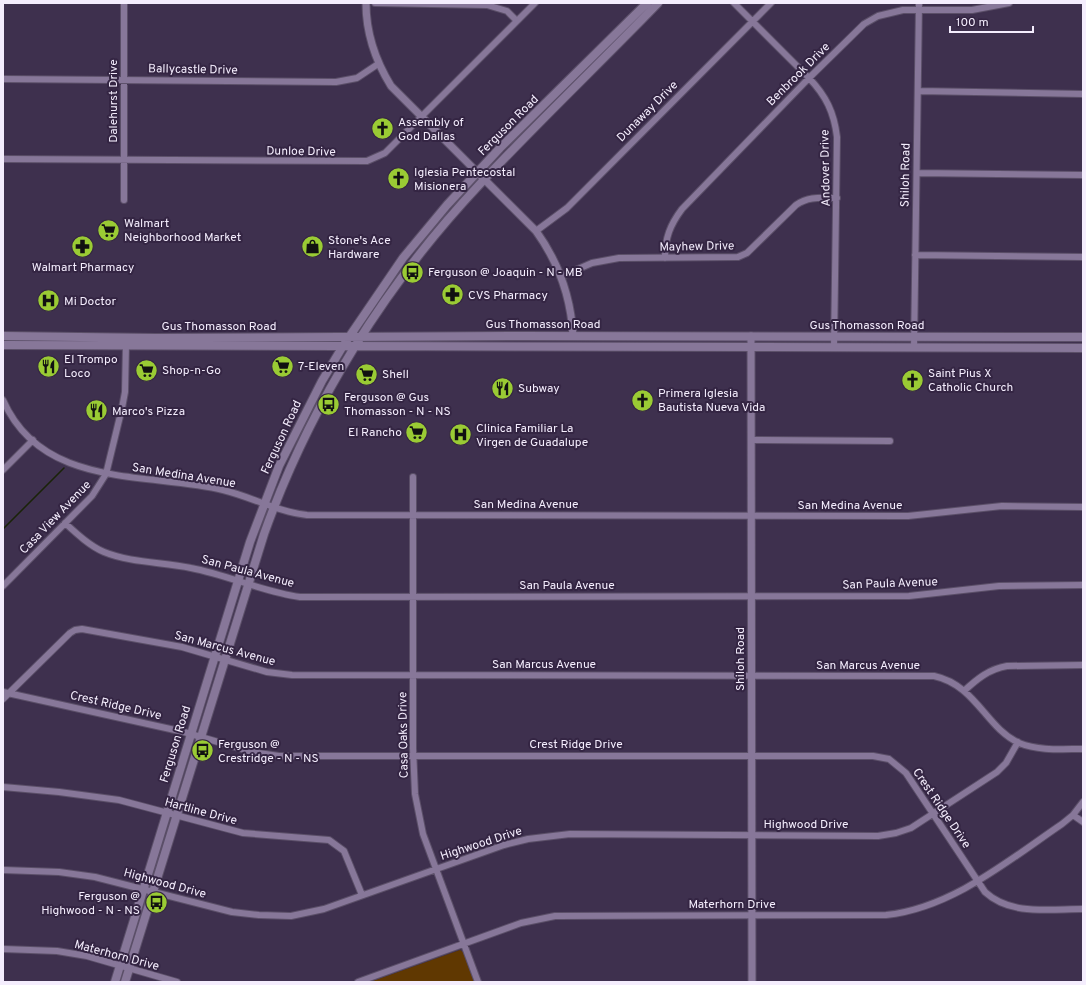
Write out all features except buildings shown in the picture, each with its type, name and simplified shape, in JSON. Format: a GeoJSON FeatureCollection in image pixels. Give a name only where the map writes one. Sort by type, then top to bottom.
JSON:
{"type":"FeatureCollection","features":[{"type":"Feature","properties":{"kind":"main road","name":"Ferguson Road"},"geometry":{"type":"LineString","coordinates":[[125,982],[248,583],[273,507],[313,420],[355,346],[416,260],[485,179],[600,56],[647,3]]}},
{"type":"Feature","properties":{"kind":"main road","name":"Ferguson Road"},"geometry":{"type":"LineString","coordinates":[[115,982],[238,580],[264,504],[294,435],[343,346],[403,258],[447,205],[478,172],[658,3]]}},
{"type":"Feature","properties":{"kind":"main road","name":"Gus Thomasson Road"},"geometry":{"type":"LineString","coordinates":[[3,336],[60,337],[126,342]]}},
{"type":"Feature","properties":{"kind":"main road","name":"Gus Thomasson Road"},"geometry":{"type":"LineString","coordinates":[[3,345],[60,346],[126,342],[426,336],[1083,337]]}},
{"type":"Feature","properties":{"kind":"main road"},"geometry":{"type":"LineString","coordinates":[[419,346],[426,336]]}},
{"type":"Feature","properties":{"kind":"main road"},"geometry":{"type":"LineString","coordinates":[[490,336],[490,346]]}},
{"type":"Feature","properties":{"kind":"main road"},"geometry":{"type":"LineString","coordinates":[[572,347],[573,336]]}},
{"type":"Feature","properties":{"kind":"main road"},"geometry":{"type":"LineString","coordinates":[[60,337],[60,346]]}},
{"type":"Feature","properties":{"kind":"main road","name":"Gus Thomasson Road"},"geometry":{"type":"LineString","coordinates":[[223,341],[343,346],[1083,348]]}},
{"type":"Feature","properties":{"kind":"street","name":"Dalehurst Drive"},"geometry":{"type":"LineString","coordinates":[[124,3],[124,200]]}},
{"type":"Feature","properties":{"kind":"street"},"geometry":{"type":"LineString","coordinates":[[366,3],[368,30],[378,64],[391,86],[536,231],[555,260],[562,276],[572,314],[573,336]]}},
{"type":"Feature","properties":{"kind":"street"},"geometry":{"type":"LineString","coordinates":[[375,3],[487,4],[507,11],[517,21]]}},
{"type":"Feature","properties":{"kind":"street","name":"Dunloe Drive"},"geometry":{"type":"LineString","coordinates":[[3,159],[367,161],[385,153],[535,3]]}},
{"type":"Feature","properties":{"kind":"street","name":"Andover Drive"},"geometry":{"type":"LineString","coordinates":[[734,3],[809,78],[828,101],[835,121],[837,136],[837,198],[834,347]]}},
{"type":"Feature","properties":{"kind":"street","name":"Dunaway Drive"},"geometry":{"type":"LineString","coordinates":[[536,231],[567,208],[771,3]]}},
{"type":"Feature","properties":{"kind":"street","name":"Benbrook Drive"},"geometry":{"type":"LineString","coordinates":[[665,258],[667,234],[682,209],[854,32],[878,16],[919,6],[972,10],[1010,3]]}},
{"type":"Feature","properties":{"kind":"street","name":"Shiloh Road"},"geometry":{"type":"LineString","coordinates":[[914,348],[919,6]]}},
{"type":"Feature","properties":{"kind":"street","name":"Ballycastle Drive"},"geometry":{"type":"LineString","coordinates":[[3,79],[336,82],[357,78],[378,64]]}},
{"type":"Feature","properties":{"kind":"street"},"geometry":{"type":"LineString","coordinates":[[918,91],[1083,94]]}},
{"type":"Feature","properties":{"kind":"street"},"geometry":{"type":"LineString","coordinates":[[916,173],[1083,175]]}},
{"type":"Feature","properties":{"kind":"street","name":"Mayhew Drive"},"geometry":{"type":"LineString","coordinates":[[562,276],[592,263],[619,258],[738,257],[746,253],[796,205],[804,200],[813,198],[837,198]]}},
{"type":"Feature","properties":{"kind":"street"},"geometry":{"type":"LineString","coordinates":[[915,255],[1083,257]]}},
{"type":"Feature","properties":{"kind":"street","name":"Shiloh Road"},"geometry":{"type":"LineString","coordinates":[[751,336],[752,982]]}},
{"type":"Feature","properties":{"kind":"street"},"geometry":{"type":"LineString","coordinates":[[1013,337],[1013,348]]}},
{"type":"Feature","properties":{"kind":"street","name":"Casa View Avenue"},"geometry":{"type":"LineString","coordinates":[[3,586],[92,496],[106,474],[124,401],[126,342]]}},
{"type":"Feature","properties":{"kind":"street","name":"San Medina Avenue"},"geometry":{"type":"LineString","coordinates":[[3,400],[15,420],[33,440],[46,450],[68,462],[106,474],[222,490],[295,514],[908,516],[1002,506],[1083,507]]}},
{"type":"Feature","properties":{"kind":"street"},"geometry":{"type":"LineString","coordinates":[[3,470],[33,440]]}},
{"type":"Feature","properties":{"kind":"street"},"geometry":{"type":"LineString","coordinates":[[751,440],[890,440]]}},
{"type":"Feature","properties":{"kind":"street","name":"Casa Oaks Drive"},"geometry":{"type":"LineString","coordinates":[[412,477],[413,755],[418,812],[423,834],[478,982]]}},
{"type":"Feature","properties":{"kind":"street","name":"San Paula Avenue"},"geometry":{"type":"LineString","coordinates":[[65,523],[94,547],[104,552],[191,568],[238,580],[284,595],[300,596],[909,596],[999,586],[1083,586]]}},
{"type":"Feature","properties":{"kind":"street","name":"San Marcus Avenue"},"geometry":{"type":"LineString","coordinates":[[6,692],[75,630],[82,629],[182,646],[267,672],[283,674],[934,676],[948,679],[958,684],[1008,735],[1018,742],[1040,748],[1083,749]]}},
{"type":"Feature","properties":{"kind":"street"},"geometry":{"type":"LineString","coordinates":[[964,691],[986,672],[996,668],[1007,666],[1083,665]]}},
{"type":"Feature","properties":{"kind":"street"},"geometry":{"type":"LineString","coordinates":[[3,699],[6,692]]}},
{"type":"Feature","properties":{"kind":"street","name":"Crest Ridge Drive"},"geometry":{"type":"LineString","coordinates":[[6,692],[201,736],[252,752],[279,756],[751,755],[873,756],[889,759],[906,773],[985,892],[995,901],[1006,906],[1020,909],[1083,909]]}},
{"type":"Feature","properties":{"kind":"street","name":"Highwood Drive"},"geometry":{"type":"LineString","coordinates":[[3,870],[59,872],[95,877],[232,912],[278,916],[309,914],[504,845],[549,836],[570,834],[878,836],[896,833],[910,828],[997,772],[1006,763],[1018,742]]}},
{"type":"Feature","properties":{"kind":"street","name":"Hartline Drive"},"geometry":{"type":"LineString","coordinates":[[3,787],[96,796],[119,800],[243,834],[329,840],[344,851],[362,896]]}},
{"type":"Feature","properties":{"kind":"street","name":"Materhorn Drive"},"geometry":{"type":"LineString","coordinates":[[358,982],[521,923],[555,916],[886,916],[901,914],[945,900],[978,880],[1073,815],[1083,802]]}},
{"type":"Feature","properties":{"kind":"street"},"geometry":{"type":"LineString","coordinates":[[1073,815],[1083,822]]}},
{"type":"Feature","properties":{"kind":"street","name":"Materhorn Drive"},"geometry":{"type":"LineString","coordinates":[[3,949],[58,951],[87,956],[177,982]]}},
{"type":"Feature","properties":{"kind":"shaded area"},"geometry":{"type":"Polygon","coordinates":[[[460,950],[463,952],[474,982],[370,982],[460,950]]]}},
{"type":"Feature","properties":{"kind":"waterway"},"geometry":{"type":"LineString","coordinates":[[3,529],[64,468]]}},
{"type":"Feature","properties":{"kind":"place","name":"Assembly of God Dallas"},"geometry":{"type":"Point","coordinates":[382,129]}},
{"type":"Feature","properties":{"kind":"place","name":"Iglesia Pentecostal Misionera"},"geometry":{"type":"Point","coordinates":[398,179]}},
{"type":"Feature","properties":{"kind":"place","name":"Walmart Neighborhood Market"},"geometry":{"type":"Point","coordinates":[109,230]}},
{"type":"Feature","properties":{"kind":"place","name":"Walmart Pharmacy"},"geometry":{"type":"Point","coordinates":[83,246]}},
{"type":"Feature","properties":{"kind":"place","name":"Stone's Ace Hardware"},"geometry":{"type":"Point","coordinates":[313,247]}},
{"type":"Feature","properties":{"kind":"place","name":"Ferguson @ Joaquin - N - MB"},"geometry":{"type":"Point","coordinates":[413,272]}},
{"type":"Feature","properties":{"kind":"place","name":"CVS Pharmacy"},"geometry":{"type":"Point","coordinates":[453,295]}},
{"type":"Feature","properties":{"kind":"place","name":"Mi Doctor"},"geometry":{"type":"Point","coordinates":[48,301]}},
{"type":"Feature","properties":{"kind":"place","name":"El Trompo Loco"},"geometry":{"type":"Point","coordinates":[49,366]}},
{"type":"Feature","properties":{"kind":"place","name":"7-Eleven"},"geometry":{"type":"Point","coordinates":[282,366]}},
{"type":"Feature","properties":{"kind":"place","name":"Shop-n-Go"},"geometry":{"type":"Point","coordinates":[146,370]}},
{"type":"Feature","properties":{"kind":"place","name":"Shell"},"geometry":{"type":"Point","coordinates":[366,374]}},
{"type":"Feature","properties":{"kind":"place","name":"Saint Pius X Catholic Church"},"geometry":{"type":"Point","coordinates":[913,380]}},
{"type":"Feature","properties":{"kind":"place","name":"Subway"},"geometry":{"type":"Point","coordinates":[502,388]}},
{"type":"Feature","properties":{"kind":"place","name":"Primera Iglesia Bautista Nueva Vida"},"geometry":{"type":"Point","coordinates":[643,400]}},
{"type":"Feature","properties":{"kind":"place","name":"Ferguson @ Gus Thomasson - N - NS"},"geometry":{"type":"Point","coordinates":[328,404]}},
{"type":"Feature","properties":{"kind":"place","name":"Marco's Pizza"},"geometry":{"type":"Point","coordinates":[97,411]}},
{"type":"Feature","properties":{"kind":"place","name":"El Rancho"},"geometry":{"type":"Point","coordinates":[417,432]}},
{"type":"Feature","properties":{"kind":"place","name":"Clinica Familiar La Virgen de Guadalupe"},"geometry":{"type":"Point","coordinates":[461,435]}},
{"type":"Feature","properties":{"kind":"place","name":"Ferguson @ Crestridge - N - NS"},"geometry":{"type":"Point","coordinates":[202,751]}},
{"type":"Feature","properties":{"kind":"place","name":"Ferguson @ Highwood - N - NS"},"geometry":{"type":"Point","coordinates":[156,903]}}]}
